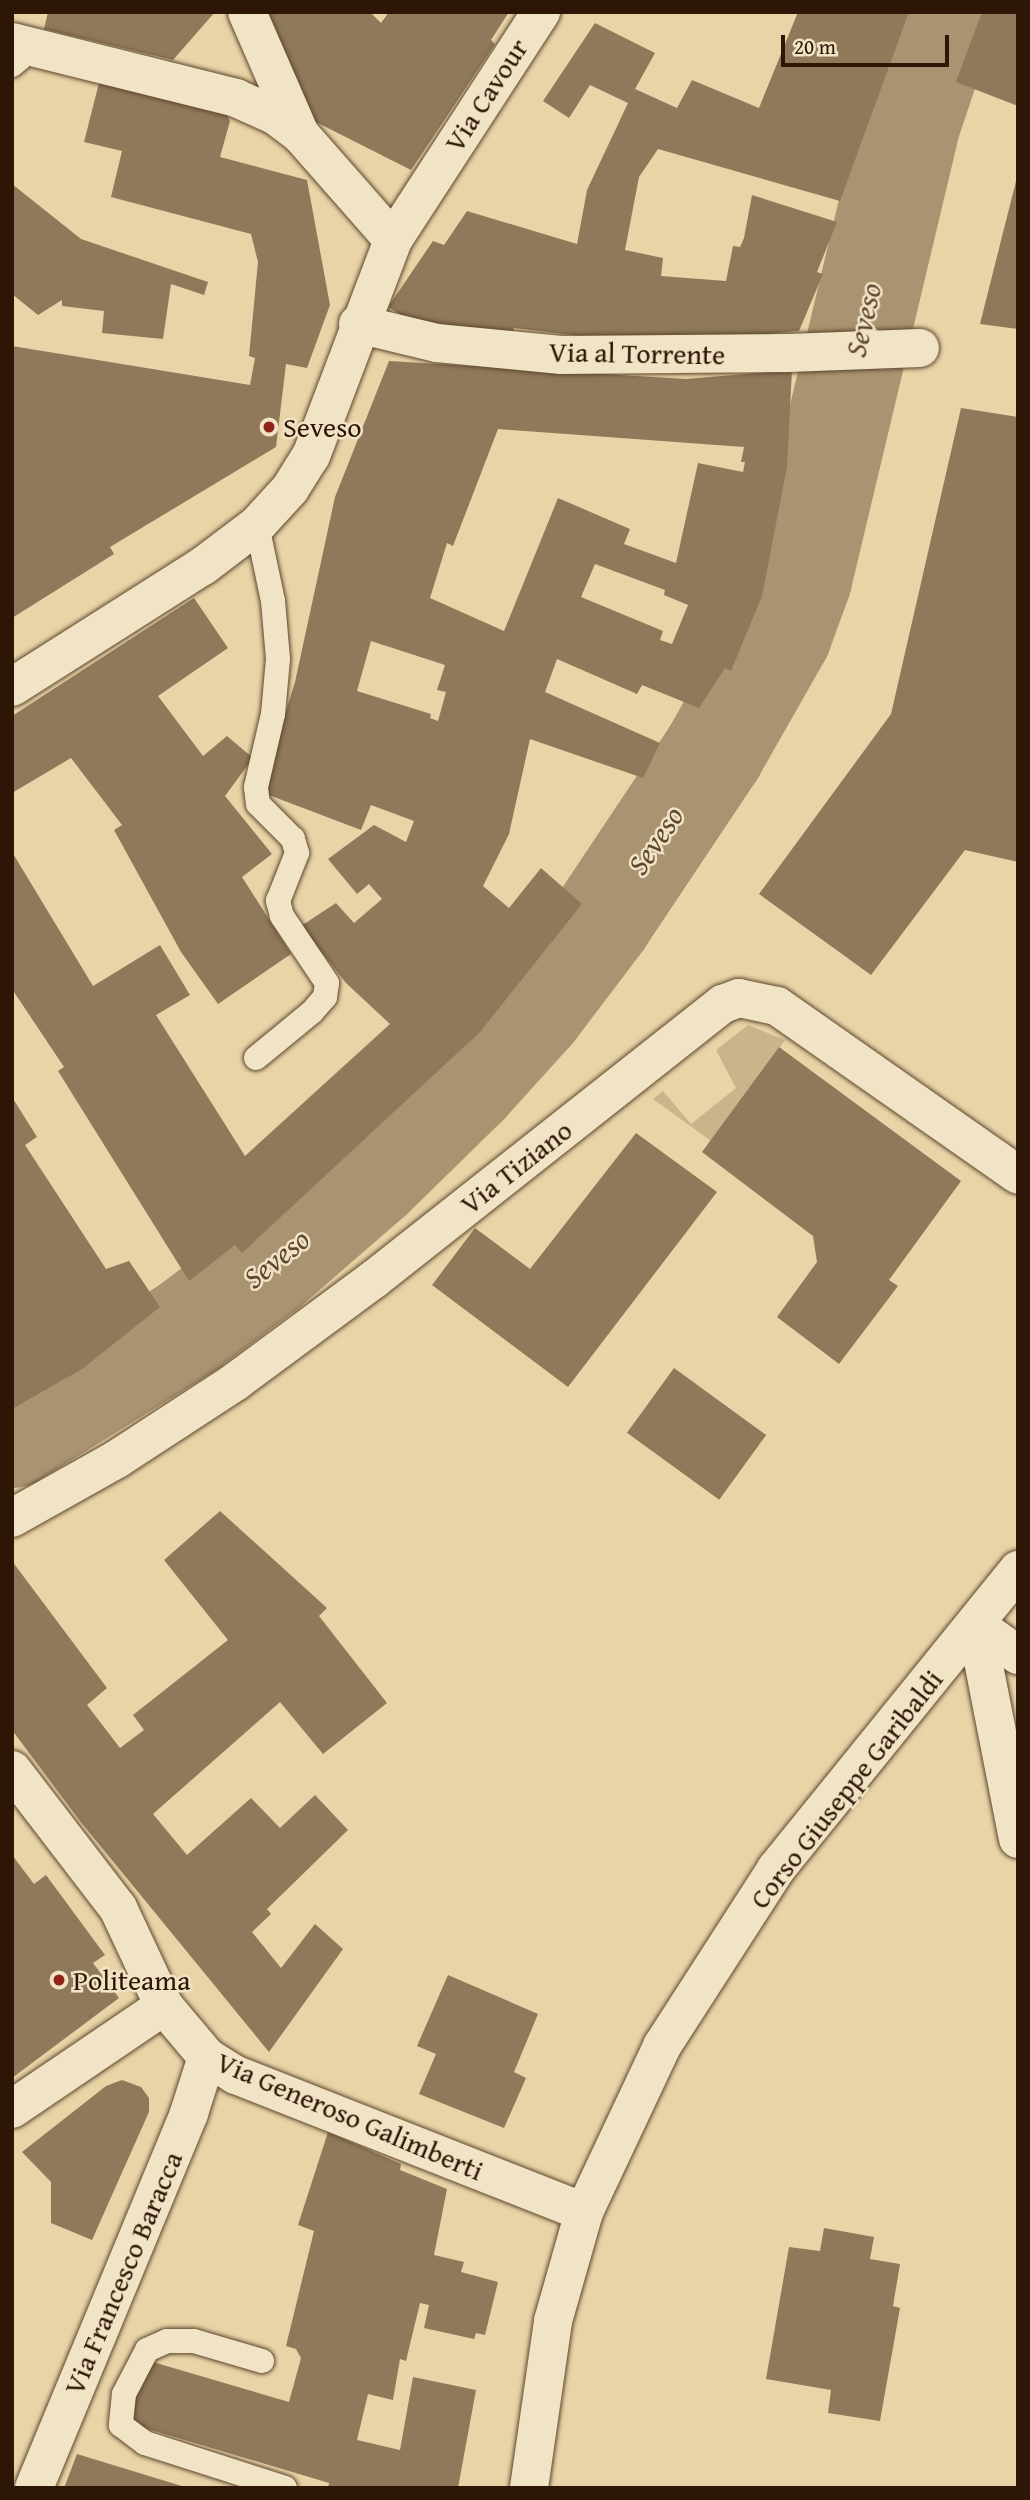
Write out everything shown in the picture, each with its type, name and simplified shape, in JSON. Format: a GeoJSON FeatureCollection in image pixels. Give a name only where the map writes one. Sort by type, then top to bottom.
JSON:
{"type":"FeatureCollection","features":[{"type":"Feature","properties":{"kind":"street"},"geometry":{"type":"LineString","coordinates":[[247,12],[299,134]]}},
{"type":"Feature","properties":{"kind":"street","name":"Via Cavour"},"geometry":{"type":"LineString","coordinates":[[12,687],[203,566],[257,525],[311,456],[358,324],[393,240],[541,12]]}},
{"type":"Feature","properties":{"kind":"street"},"geometry":{"type":"LineString","coordinates":[[19,52],[236,98],[276,116],[299,134],[393,240]]}},
{"type":"Feature","properties":{"kind":"street","name":"Via al Torrente"},"geometry":{"type":"LineString","coordinates":[[358,324],[437,343],[561,355],[788,353],[920,348]]}},
{"type":"Feature","properties":{"kind":"street","name":"Via Tiziano"},"geometry":{"type":"LineString","coordinates":[[12,1518],[117,1459],[235,1382],[373,1280],[723,1004],[739,998],[777,1006],[1018,1175]]}},
{"type":"Feature","properties":{"kind":"street","name":"Corso Giuseppe Garibaldi"},"geometry":{"type":"LineString","coordinates":[[529,2488],[553,2321],[584,2212],[662,2046],[776,1869],[1018,1570]]}},
{"type":"Feature","properties":{"kind":"street"},"geometry":{"type":"LineString","coordinates":[[976,1625],[1018,1655]]}},
{"type":"Feature","properties":{"kind":"street"},"geometry":{"type":"LineString","coordinates":[[976,1625],[1018,1839]]}},
{"type":"Feature","properties":{"kind":"street","name":"Via Generoso Galimberti"},"geometry":{"type":"LineString","coordinates":[[12,1770],[118,1908],[164,2006],[207,2057],[236,2075],[584,2212]]}},
{"type":"Feature","properties":{"kind":"street"},"geometry":{"type":"LineString","coordinates":[[12,2109],[164,2006]]}},
{"type":"Feature","properties":{"kind":"street","name":"Via Francesco Baracca"},"geometry":{"type":"LineString","coordinates":[[34,2488],[190,2113],[207,2057]]}},
{"type":"Feature","properties":{"kind":"lane"},"geometry":{"type":"LineString","coordinates":[[256,1058],[312,1012],[325,998],[327,983],[282,916],[278,901],[297,853],[293,839],[258,804],[256,787],[273,714],[278,659],[273,601],[257,525]]}},
{"type":"Feature","properties":{"kind":"lane"},"geometry":{"type":"LineString","coordinates":[[262,2361],[194,2341],[167,2341],[147,2350],[124,2394],[121,2425],[145,2443],[285,2488]]}},
{"type":"Feature","properties":{"kind":"shaded area"},"geometry":{"type":"Polygon","coordinates":[[[748,1025],[785,1040],[711,1141],[653,1099],[663,1091],[691,1124],[736,1088],[716,1050],[748,1025]]]}},
{"type":"Feature","properties":{"kind":"building"},"geometry":{"type":"Polygon","coordinates":[[[48,12],[215,12],[173,60],[44,29],[48,12]]]}},
{"type":"Feature","properties":{"kind":"building"},"geometry":{"type":"Polygon","coordinates":[[[268,12],[370,12],[381,23],[389,12],[509,12],[491,40],[495,44],[411,170],[310,119],[268,12]]]}},
{"type":"Feature","properties":{"kind":"building"},"geometry":{"type":"Polygon","coordinates":[[[798,12],[909,12],[840,201],[658,149],[639,177],[625,250],[663,258],[661,276],[726,281],[733,246],[740,247],[744,238],[752,195],[837,222],[817,272],[823,274],[799,331],[691,341],[605,339],[514,328],[512,336],[410,320],[388,307],[433,241],[444,245],[467,211],[577,244],[587,190],[628,103],[590,85],[569,118],[543,101],[595,23],[655,53],[635,89],[677,108],[692,80],[759,108],[798,12]]]}},
{"type":"Feature","properties":{"kind":"building"},"geometry":{"type":"Polygon","coordinates":[[[982,12],[1018,12],[1018,106],[956,82],[982,12]]]}},
{"type":"Feature","properties":{"kind":"building"},"geometry":{"type":"Polygon","coordinates":[[[99,83],[226,113],[230,121],[220,157],[307,180],[330,305],[307,368],[286,364],[276,447],[110,547],[114,554],[12,618],[12,346],[250,385],[255,358],[249,356],[258,262],[251,234],[111,197],[122,151],[84,142],[99,83]]]}},
{"type":"Feature","properties":{"kind":"building"},"geometry":{"type":"Polygon","coordinates":[[[1018,177],[1018,329],[980,324],[1018,177]]]}},
{"type":"Feature","properties":{"kind":"building"},"geometry":{"type":"Polygon","coordinates":[[[12,184],[81,239],[208,282],[204,295],[171,284],[163,339],[102,333],[104,311],[62,306],[62,300],[38,315],[12,294],[12,184]]]}},
{"type":"Feature","properties":{"kind":"building"},"geometry":{"type":"Polygon","coordinates":[[[389,361],[686,379],[792,370],[787,467],[762,596],[731,671],[725,668],[699,708],[642,685],[637,694],[557,659],[545,692],[660,743],[643,778],[530,739],[509,834],[483,886],[509,908],[541,868],[582,904],[480,1032],[242,1253],[235,1245],[189,1281],[58,1071],[64,1067],[12,989],[12,852],[93,986],[160,945],[190,995],[156,1015],[245,1156],[390,1024],[346,983],[301,926],[336,903],[354,923],[382,899],[369,884],[357,894],[328,859],[374,825],[406,842],[414,821],[371,805],[361,830],[261,792],[295,682],[335,497],[389,361]],[[498,429],[453,546],[447,543],[430,598],[504,631],[558,498],[630,529],[624,544],[676,563],[698,463],[743,472],[745,462],[741,462],[744,447],[498,429]],[[595,564],[581,597],[663,631],[660,640],[672,644],[688,605],[664,595],[665,590],[595,564]],[[371,641],[357,691],[431,714],[430,718],[438,721],[446,692],[437,690],[445,665],[371,641]]]}},
{"type":"Feature","properties":{"kind":"building"},"geometry":{"type":"Polygon","coordinates":[[[961,408],[1018,417],[1018,862],[965,850],[871,975],[759,894],[891,714],[961,408]]]}},
{"type":"Feature","properties":{"kind":"building"},"geometry":{"type":"Polygon","coordinates":[[[194,598],[228,648],[158,696],[203,756],[227,736],[253,758],[225,796],[272,854],[242,877],[291,954],[218,1004],[181,952],[114,830],[122,825],[71,758],[12,793],[12,716],[194,598]]]}},
{"type":"Feature","properties":{"kind":"building"},"geometry":{"type":"Polygon","coordinates":[[[779,1047],[961,1181],[889,1280],[898,1286],[839,1364],[777,1317],[817,1262],[813,1236],[702,1152],[779,1047]]]}},
{"type":"Feature","properties":{"kind":"building"},"geometry":{"type":"Polygon","coordinates":[[[12,1097],[37,1137],[25,1145],[106,1269],[129,1261],[160,1307],[82,1369],[12,1409],[12,1097]]]}},
{"type":"Feature","properties":{"kind":"building"},"geometry":{"type":"Polygon","coordinates":[[[636,1133],[717,1192],[568,1387],[432,1285],[475,1228],[530,1269],[636,1133]]]}},
{"type":"Feature","properties":{"kind":"building"},"geometry":{"type":"Polygon","coordinates":[[[674,1368],[766,1435],[719,1500],[627,1433],[674,1368]]]}},
{"type":"Feature","properties":{"kind":"building"},"geometry":{"type":"Polygon","coordinates":[[[220,1511],[327,1608],[319,1616],[387,1703],[323,1754],[280,1702],[153,1814],[187,1855],[251,1798],[280,1828],[315,1795],[348,1830],[267,1909],[271,1914],[252,1932],[281,1968],[315,1924],[343,1949],[269,2052],[80,1821],[12,1730],[12,1561],[107,1688],[87,1705],[120,1748],[144,1730],[133,1715],[228,1640],[164,1560],[220,1511]]]}},
{"type":"Feature","properties":{"kind":"building","name":"Politeama"},"geometry":{"type":"Polygon","coordinates":[[[12,1855],[34,1884],[46,1875],[105,1955],[93,1963],[119,1998],[12,2078],[12,1855]]]}},
{"type":"Feature","properties":{"kind":"building"},"geometry":{"type":"Polygon","coordinates":[[[448,1975],[538,2014],[514,2072],[526,2078],[504,2128],[419,2094],[436,2054],[417,2046],[448,1975]]]}},
{"type":"Feature","properties":{"kind":"building"},"geometry":{"type":"Polygon","coordinates":[[[122,2080],[141,2087],[149,2098],[149,2112],[92,2240],[51,2223],[51,2182],[22,2152],[106,2086],[122,2080]]]}},
{"type":"Feature","properties":{"kind":"building"},"geometry":{"type":"Polygon","coordinates":[[[328,2132],[401,2164],[400,2170],[447,2189],[434,2255],[464,2262],[461,2272],[498,2282],[485,2335],[476,2333],[474,2339],[424,2328],[429,2305],[420,2303],[406,2361],[400,2359],[393,2400],[368,2394],[357,2440],[400,2450],[413,2377],[476,2390],[458,2488],[328,2488],[329,2483],[128,2423],[146,2360],[289,2402],[301,2358],[296,2349],[286,2346],[314,2231],[298,2225],[328,2132]]]}},
{"type":"Feature","properties":{"kind":"building"},"geometry":{"type":"Polygon","coordinates":[[[824,2228],[874,2237],[870,2259],[900,2264],[893,2306],[900,2308],[880,2421],[828,2413],[831,2390],[766,2379],[789,2247],[820,2251],[824,2228]]]}},
{"type":"Feature","properties":{"kind":"building"},"geometry":{"type":"Polygon","coordinates":[[[77,2454],[185,2487],[185,2488],[64,2488],[77,2454]]]}},
{"type":"Feature","properties":{"kind":"waterway","name":"Seveso"},"geometry":{"type":"LineString","coordinates":[[12,1437],[187,1328],[267,1268],[372,1177],[468,1083],[534,1010],[602,920],[714,752],[781,634],[801,579],[911,119],[947,12]]}},
{"type":"Feature","properties":{"kind":"place","name":"Seveso"},"geometry":{"type":"Point","coordinates":[269,427]}},
{"type":"Feature","properties":{"kind":"place","name":"Politeama"},"geometry":{"type":"Point","coordinates":[59,1980]}}]}
